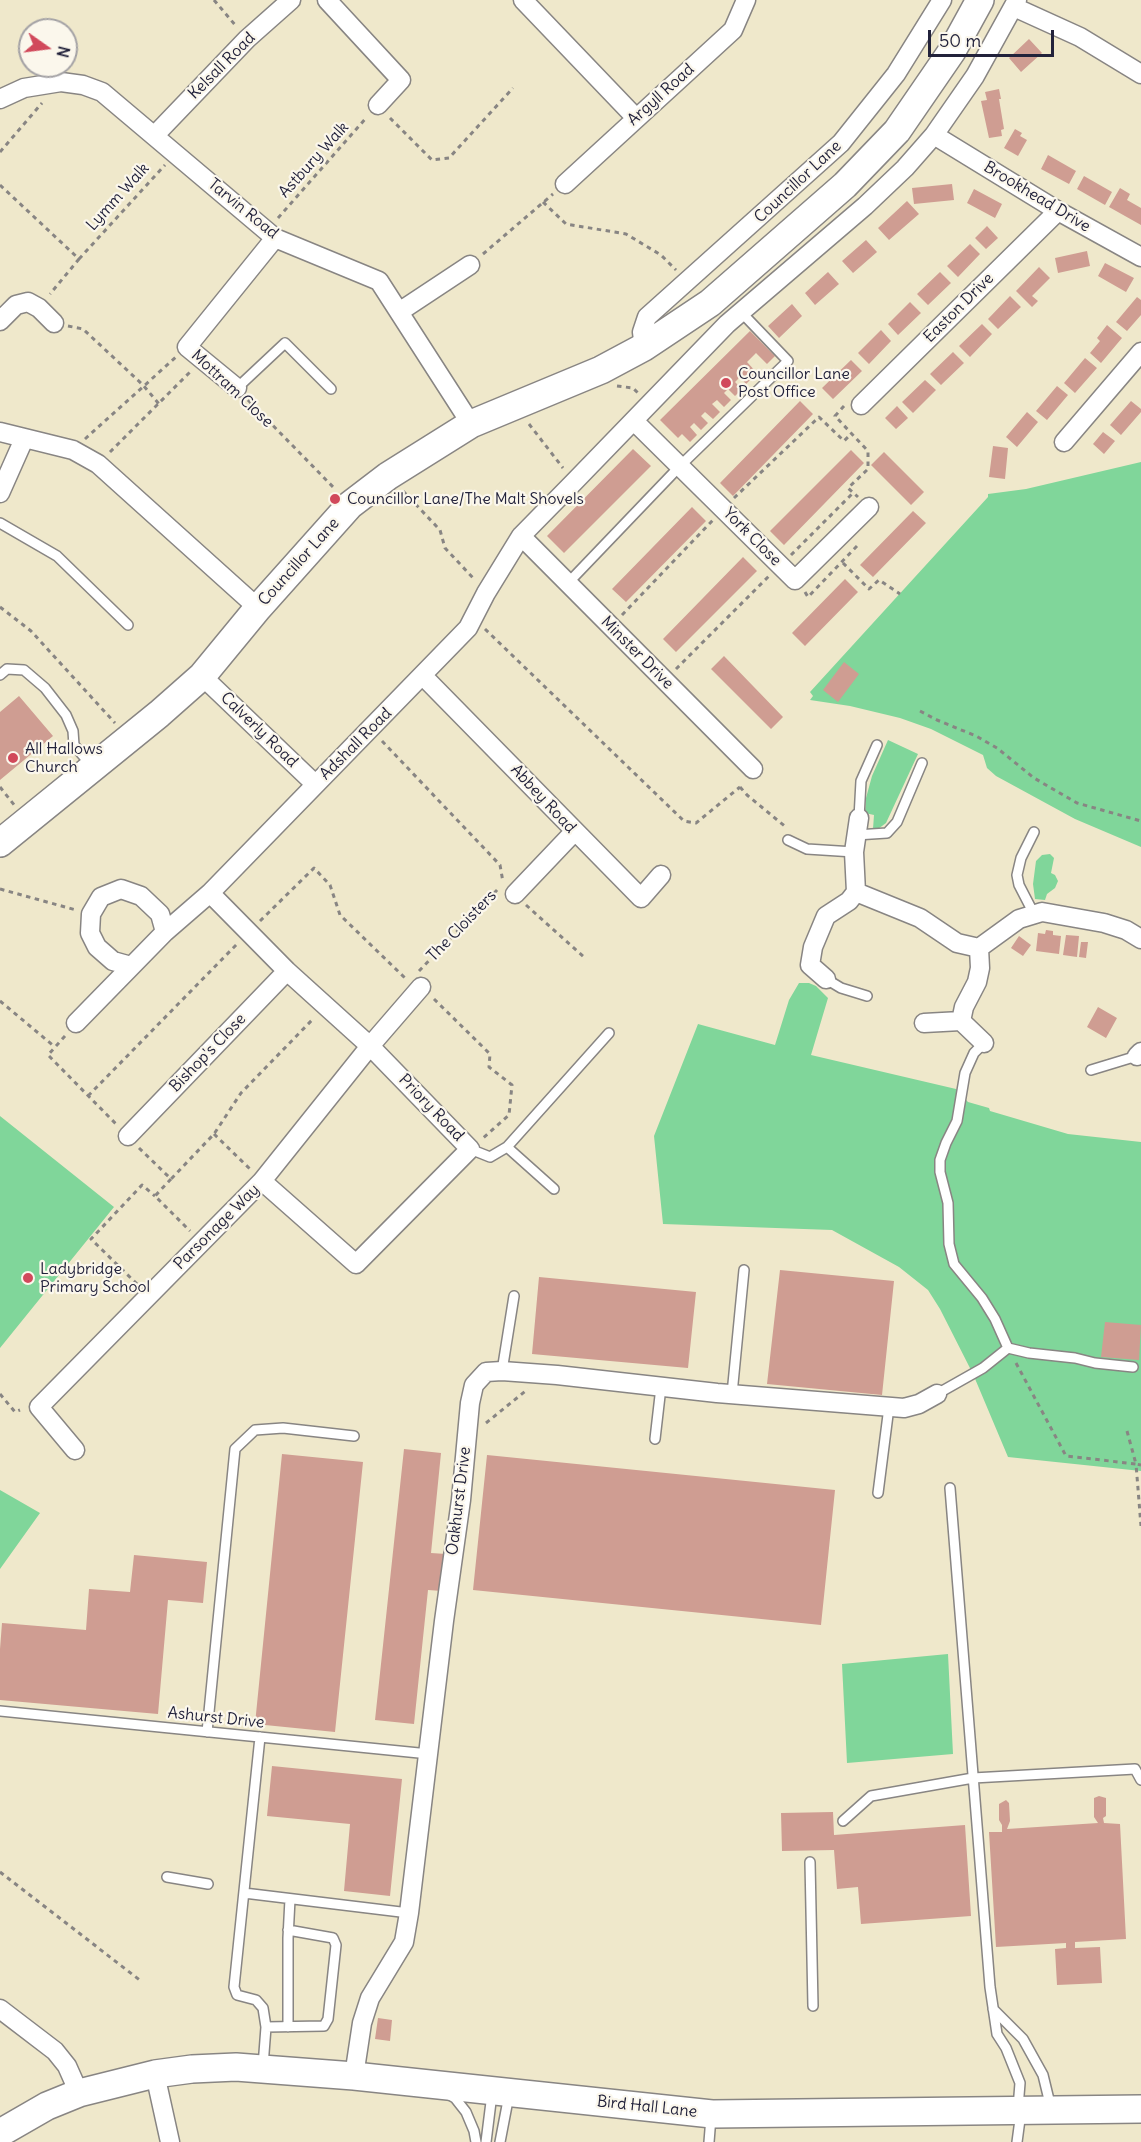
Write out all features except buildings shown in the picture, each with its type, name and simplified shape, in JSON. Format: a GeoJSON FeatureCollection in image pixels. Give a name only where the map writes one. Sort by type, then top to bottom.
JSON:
{"type":"FeatureCollection","features":[{"type":"Feature","properties":{"kind":"street","name":"Kelsall Road"},"geometry":{"type":"LineString","coordinates":[[155,135],[247,39],[291,0]]}},
{"type":"Feature","properties":{"kind":"street"},"geometry":{"type":"LineString","coordinates":[[327,0],[401,80],[378,105]]}},
{"type":"Feature","properties":{"kind":"street"},"geometry":{"type":"LineString","coordinates":[[523,0],[636,118]]}},
{"type":"Feature","properties":{"kind":"street","name":"Argyll Road"},"geometry":{"type":"LineString","coordinates":[[565,183],[733,30],[746,0]]}},
{"type":"Feature","properties":{"kind":"street","name":"Councillor Lane"},"geometry":{"type":"LineString","coordinates":[[644,347],[642,332],[647,317],[841,143],[896,74],[942,0]]}},
{"type":"Feature","properties":{"kind":"street","name":"Councillor Lane"},"geometry":{"type":"LineString","coordinates":[[0,843],[202,676],[258,608],[350,505],[388,476],[471,424],[601,370],[644,347],[710,303],[845,185],[897,131],[952,51],[980,0]]}},
{"type":"Feature","properties":{"kind":"street"},"geometry":{"type":"LineString","coordinates":[[521,536],[734,318],[865,206],[905,168],[934,135],[975,76],[1016,3],[1080,37],[1141,74]]}},
{"type":"Feature","properties":{"kind":"street","name":"Tarvin Road"},"geometry":{"type":"LineString","coordinates":[[0,99],[24,87],[61,82],[83,85],[102,92],[271,234],[379,281],[471,424]]}},
{"type":"Feature","properties":{"kind":"street","name":"Brookhead Drive"},"geometry":{"type":"LineString","coordinates":[[934,135],[1058,211],[1141,257]]}},
{"type":"Feature","properties":{"kind":"street","name":"Easton Drive"},"geometry":{"type":"LineString","coordinates":[[861,405],[1058,211]]}},
{"type":"Feature","properties":{"kind":"street","name":"Mottram Close"},"geometry":{"type":"LineString","coordinates":[[237,388],[187,347],[271,234]]}},
{"type":"Feature","properties":{"kind":"street"},"geometry":{"type":"LineString","coordinates":[[399,312],[470,265]]}},
{"type":"Feature","properties":{"kind":"street"},"geometry":{"type":"LineString","coordinates":[[0,321],[16,305],[28,302],[39,308],[54,323]]}},
{"type":"Feature","properties":{"kind":"street"},"geometry":{"type":"LineString","coordinates":[[710,303],[734,318]]}},
{"type":"Feature","properties":{"kind":"street"},"geometry":{"type":"LineString","coordinates":[[1064,442],[1141,352]]}},
{"type":"Feature","properties":{"kind":"street","name":"York Close"},"geometry":{"type":"LineString","coordinates":[[634,421],[795,580],[868,507]]}},
{"type":"Feature","properties":{"kind":"street"},"geometry":{"type":"LineString","coordinates":[[0,432],[24,440],[53,444],[73,450],[98,464],[258,608]]}},
{"type":"Feature","properties":{"kind":"street"},"geometry":{"type":"LineString","coordinates":[[0,493],[24,440]]}},
{"type":"Feature","properties":{"kind":"street","name":"Minster Drive"},"geometry":{"type":"LineString","coordinates":[[521,536],[753,769]]}},
{"type":"Feature","properties":{"kind":"street","name":"Adshall Road"},"geometry":{"type":"LineString","coordinates":[[76,1023],[165,932],[210,893],[468,628],[486,593],[521,536]]}},
{"type":"Feature","properties":{"kind":"street","name":"Calverly Road"},"geometry":{"type":"LineString","coordinates":[[202,676],[315,784]]}},
{"type":"Feature","properties":{"kind":"street","name":"Abbey Road"},"geometry":{"type":"LineString","coordinates":[[423,676],[641,898],[661,875]]}},
{"type":"Feature","properties":{"kind":"street","name":"The Cloisters"},"geometry":{"type":"LineString","coordinates":[[509,889],[574,832]]}},
{"type":"Feature","properties":{"kind":"street"},"geometry":{"type":"LineString","coordinates":[[826,980],[810,966],[813,947],[826,916],[849,902],[856,892],[856,835]]}},
{"type":"Feature","properties":{"kind":"street"},"geometry":{"type":"LineString","coordinates":[[132,966],[113,961],[96,947],[90,933],[91,914],[101,897],[121,889],[141,896],[160,914],[165,932]]}},
{"type":"Feature","properties":{"kind":"street"},"geometry":{"type":"LineString","coordinates":[[856,892],[920,918],[957,942],[979,948]]}},
{"type":"Feature","properties":{"kind":"street","name":"Priory Road"},"geometry":{"type":"LineString","coordinates":[[210,893],[288,971],[370,1046],[470,1149],[356,1264],[262,1181]]}},
{"type":"Feature","properties":{"kind":"street"},"geometry":{"type":"LineString","coordinates":[[979,948],[1019,919],[1042,912],[1086,918],[1126,930],[1141,939]]}},
{"type":"Feature","properties":{"kind":"street"},"geometry":{"type":"LineString","coordinates":[[961,1021],[964,1007],[977,982],[980,968],[979,948]]}},
{"type":"Feature","properties":{"kind":"street","name":"Bishop's Close"},"geometry":{"type":"LineString","coordinates":[[128,1136],[288,971]]}},
{"type":"Feature","properties":{"kind":"street"},"geometry":{"type":"LineString","coordinates":[[370,1046],[417,982]]}},
{"type":"Feature","properties":{"kind":"street"},"geometry":{"type":"LineString","coordinates":[[924,1023],[961,1021],[984,1043]]}},
{"type":"Feature","properties":{"kind":"street","name":"Parsonage Way"},"geometry":{"type":"LineString","coordinates":[[75,1450],[39,1407],[262,1181],[370,1046]]}},
{"type":"Feature","properties":{"kind":"street","name":"Oakhurst Drive"},"geometry":{"type":"LineString","coordinates":[[354,2076],[362,2023],[370,1998],[404,1942],[474,1384],[486,1372],[502,1371],[732,1394],[904,1408],[919,1404],[937,1394]]}},
{"type":"Feature","properties":{"kind":"street"},"geometry":{"type":"LineString","coordinates":[[0,2009],[55,2051],[67,2066],[80,2093]]}},
{"type":"Feature","properties":{"kind":"street","name":"Bird Hall Lane"},"geometry":{"type":"LineString","coordinates":[[0,2133],[47,2106],[80,2093],[155,2074],[236,2067],[354,2076],[712,2114],[1141,2109]]}},
{"type":"Feature","properties":{"kind":"street"},"geometry":{"type":"LineString","coordinates":[[155,2074],[170,2142]]}},
{"type":"Feature","properties":{"kind":"lane"},"geometry":{"type":"LineString","coordinates":[[568,583],[680,466],[788,361],[734,318]]}},
{"type":"Feature","properties":{"kind":"lane"},"geometry":{"type":"LineString","coordinates":[[237,388],[285,343],[332,388]]}},
{"type":"Feature","properties":{"kind":"lane"},"geometry":{"type":"LineString","coordinates":[[0,523],[57,556],[128,624]]}},
{"type":"Feature","properties":{"kind":"lane"},"geometry":{"type":"LineString","coordinates":[[0,675],[7,669],[24,670],[45,688],[66,715],[73,731],[74,745],[93,767]]}},
{"type":"Feature","properties":{"kind":"lane"},"geometry":{"type":"LineString","coordinates":[[856,835],[861,781],[877,744]]}},
{"type":"Feature","properties":{"kind":"lane"},"geometry":{"type":"LineString","coordinates":[[788,840],[807,849],[856,835],[887,832],[897,822],[922,763]]}},
{"type":"Feature","properties":{"kind":"lane"},"geometry":{"type":"LineString","coordinates":[[1034,832],[1021,858],[1017,875],[1019,885],[1034,914]]}},
{"type":"Feature","properties":{"kind":"lane"},"geometry":{"type":"LineString","coordinates":[[826,980],[867,996]]}},
{"type":"Feature","properties":{"kind":"lane"},"geometry":{"type":"LineString","coordinates":[[470,1149],[490,1157],[507,1147],[609,1033]]}},
{"type":"Feature","properties":{"kind":"lane"},"geometry":{"type":"LineString","coordinates":[[984,1043],[974,1053],[965,1073],[957,1121],[946,1143],[940,1160],[939,1172],[948,1203],[950,1244],[954,1264],[982,1298],[995,1319],[1008,1348]]}},
{"type":"Feature","properties":{"kind":"lane"},"geometry":{"type":"LineString","coordinates":[[1091,1070],[1139,1054]]}},
{"type":"Feature","properties":{"kind":"lane"},"geometry":{"type":"LineString","coordinates":[[507,1147],[554,1189]]}},
{"type":"Feature","properties":{"kind":"lane"},"geometry":{"type":"LineString","coordinates":[[732,1394],[744,1270]]}},
{"type":"Feature","properties":{"kind":"lane"},"geometry":{"type":"LineString","coordinates":[[502,1371],[514,1296]]}},
{"type":"Feature","properties":{"kind":"lane"},"geometry":{"type":"LineString","coordinates":[[1008,1348],[1133,1367]]}},
{"type":"Feature","properties":{"kind":"lane"},"geometry":{"type":"LineString","coordinates":[[937,1394],[983,1368],[1008,1348]]}},
{"type":"Feature","properties":{"kind":"lane"},"geometry":{"type":"LineString","coordinates":[[655,1439],[661,1387]]}},
{"type":"Feature","properties":{"kind":"lane"},"geometry":{"type":"LineString","coordinates":[[878,1493],[889,1407]]}},
{"type":"Feature","properties":{"kind":"lane"},"geometry":{"type":"LineString","coordinates":[[207,1732],[235,1449],[255,1430],[283,1428],[354,1436]]}},
{"type":"Feature","properties":{"kind":"lane"},"geometry":{"type":"LineString","coordinates":[[950,1488],[993,2009],[997,2034],[1006,2048],[1020,2083],[1017,2142]]}},
{"type":"Feature","properties":{"kind":"lane","name":"Ashurst Drive"},"geometry":{"type":"LineString","coordinates":[[0,1711],[429,1754]]}},
{"type":"Feature","properties":{"kind":"lane"},"geometry":{"type":"LineString","coordinates":[[260,1737],[234,1987],[237,1995],[256,2000],[264,2008],[266,2027],[262,2070]]}},
{"type":"Feature","properties":{"kind":"lane"},"geometry":{"type":"LineString","coordinates":[[843,1821],[871,1796],[974,1778],[1135,1769],[1141,1780]]}},
{"type":"Feature","properties":{"kind":"lane"},"geometry":{"type":"LineString","coordinates":[[810,1862],[813,2006]]}},
{"type":"Feature","properties":{"kind":"lane"},"geometry":{"type":"LineString","coordinates":[[167,1877],[208,1884]]}},
{"type":"Feature","properties":{"kind":"lane"},"geometry":{"type":"LineString","coordinates":[[244,1893],[409,1913]]}},
{"type":"Feature","properties":{"kind":"lane"},"geometry":{"type":"LineString","coordinates":[[288,2026],[290,1899]]}},
{"type":"Feature","properties":{"kind":"lane"},"geometry":{"type":"LineString","coordinates":[[266,2027],[324,2026],[328,2019],[336,1945],[333,1938],[288,1930]]}},
{"type":"Feature","properties":{"kind":"lane"},"geometry":{"type":"LineString","coordinates":[[993,2009],[1023,2039],[1043,2075],[1052,2109]]}},
{"type":"Feature","properties":{"kind":"lane"},"geometry":{"type":"LineString","coordinates":[[432,2085],[455,2098],[466,2112],[474,2130],[476,2142]]}},
{"type":"Feature","properties":{"kind":"lane"},"geometry":{"type":"LineString","coordinates":[[486,2142],[501,2092]]}},
{"type":"Feature","properties":{"kind":"lane"},"geometry":{"type":"LineString","coordinates":[[500,2142],[501,2092]]}},
{"type":"Feature","properties":{"kind":"lane"},"geometry":{"type":"LineString","coordinates":[[709,2142],[712,2114]]}},
{"type":"Feature","properties":{"kind":"path"},"geometry":{"type":"LineString","coordinates":[[214,0],[247,39]]}},
{"type":"Feature","properties":{"kind":"path"},"geometry":{"type":"LineString","coordinates":[[0,152],[61,82]]}},
{"type":"Feature","properties":{"kind":"path"},"geometry":{"type":"LineString","coordinates":[[378,105],[432,160],[449,158],[513,88]]}},
{"type":"Feature","properties":{"kind":"path","name":"Astbury Walk"},"geometry":{"type":"LineString","coordinates":[[271,234],[378,105]]}},
{"type":"Feature","properties":{"kind":"path","name":"Lymm Walk"},"geometry":{"type":"LineString","coordinates":[[39,308],[79,258],[176,153]]}},
{"type":"Feature","properties":{"kind":"path"},"geometry":{"type":"LineString","coordinates":[[470,265],[565,183]]}},
{"type":"Feature","properties":{"kind":"path"},"geometry":{"type":"LineString","coordinates":[[0,185],[79,258]]}},
{"type":"Feature","properties":{"kind":"path"},"geometry":{"type":"LineString","coordinates":[[543,202],[566,224],[626,234],[661,255],[687,282]]}},
{"type":"Feature","properties":{"kind":"path"},"geometry":{"type":"LineString","coordinates":[[54,323],[83,329],[159,404]]}},
{"type":"Feature","properties":{"kind":"path"},"geometry":{"type":"LineString","coordinates":[[73,450],[187,347]]}},
{"type":"Feature","properties":{"kind":"path"},"geometry":{"type":"LineString","coordinates":[[98,464],[202,360]]}},
{"type":"Feature","properties":{"kind":"path"},"geometry":{"type":"LineString","coordinates":[[612,386],[633,388],[649,405]]}},
{"type":"Feature","properties":{"kind":"path","name":"Mottram Close"},"geometry":{"type":"LineString","coordinates":[[237,388],[350,505]]}},
{"type":"Feature","properties":{"kind":"path"},"geometry":{"type":"LineString","coordinates":[[514,405],[574,482]]}},
{"type":"Feature","properties":{"kind":"path"},"geometry":{"type":"LineString","coordinates":[[861,405],[844,406],[836,417],[868,451],[868,469],[848,488],[868,507]]}},
{"type":"Feature","properties":{"kind":"path"},"geometry":{"type":"LineString","coordinates":[[610,626],[723,509],[819,417],[844,441],[852,434]]}},
{"type":"Feature","properties":{"kind":"path"},"geometry":{"type":"LineString","coordinates":[[388,476],[441,530],[445,548],[486,593]]}},
{"type":"Feature","properties":{"kind":"path"},"geometry":{"type":"LineString","coordinates":[[665,681],[853,493]]}},
{"type":"Feature","properties":{"kind":"path"},"geometry":{"type":"LineString","coordinates":[[829,548],[869,589],[879,580],[900,594]]}},
{"type":"Feature","properties":{"kind":"path"},"geometry":{"type":"LineString","coordinates":[[0,607],[31,631],[128,738]]}},
{"type":"Feature","properties":{"kind":"path"},"geometry":{"type":"LineString","coordinates":[[473,618],[684,821],[696,824],[740,787],[788,828]]}},
{"type":"Feature","properties":{"kind":"path"},"geometry":{"type":"LineString","coordinates":[[920,711],[997,748],[1034,778],[1077,803],[1141,821]]}},
{"type":"Feature","properties":{"kind":"path"},"geometry":{"type":"LineString","coordinates":[[370,729],[500,865],[509,889],[584,957]]}},
{"type":"Feature","properties":{"kind":"path"},"geometry":{"type":"LineString","coordinates":[[88,1096],[314,868],[330,885],[340,915],[405,978],[417,982],[490,1054],[489,1067],[512,1085],[509,1115],[470,1149]]}},
{"type":"Feature","properties":{"kind":"path"},"geometry":{"type":"LineString","coordinates":[[0,889],[91,914]]}},
{"type":"Feature","properties":{"kind":"path","name":"The Cloisters"},"geometry":{"type":"LineString","coordinates":[[417,982],[509,889]]}},
{"type":"Feature","properties":{"kind":"path"},"geometry":{"type":"LineString","coordinates":[[0,1001],[55,1047]]}},
{"type":"Feature","properties":{"kind":"path"},"geometry":{"type":"LineString","coordinates":[[154,1196],[214,1134],[241,1093],[326,1006]]}},
{"type":"Feature","properties":{"kind":"path"},"geometry":{"type":"LineString","coordinates":[[76,1023],[48,1055],[171,1179]]}},
{"type":"Feature","properties":{"kind":"path"},"geometry":{"type":"LineString","coordinates":[[214,1134],[262,1181]]}},
{"type":"Feature","properties":{"kind":"path"},"geometry":{"type":"LineString","coordinates":[[149,1296],[92,1239],[142,1185],[202,1243]]}},
{"type":"Feature","properties":{"kind":"path"},"geometry":{"type":"LineString","coordinates":[[1008,1348],[1066,1456],[1139,1464]]}},
{"type":"Feature","properties":{"kind":"path"},"geometry":{"type":"LineString","coordinates":[[466,1439],[546,1374]]}},
{"type":"Feature","properties":{"kind":"path"},"geometry":{"type":"LineString","coordinates":[[0,1394],[15,1412],[20,1410]]}},
{"type":"Feature","properties":{"kind":"path"},"geometry":{"type":"LineString","coordinates":[[1127,1431],[1139,1464],[1141,1526]]}},
{"type":"Feature","properties":{"kind":"path"},"geometry":{"type":"LineString","coordinates":[[0,1872],[141,1981]]}},
{"type":"Feature","properties":{"kind":"green space"},"geometry":{"type":"Polygon","coordinates":[[[1141,462],[1141,847],[1075,819],[996,776],[987,768],[983,755],[931,729],[900,718],[850,706],[810,700],[813,696],[810,692],[988,497],[988,494],[1026,489],[1141,462]]]}},
{"type":"Feature","properties":{"kind":"green space"},"geometry":{"type":"Polygon","coordinates":[[[888,740],[918,754],[886,823],[878,829],[873,829],[874,815],[865,813],[866,798],[872,776],[888,740]]]}},
{"type":"Feature","properties":{"kind":"green space"},"geometry":{"type":"Polygon","coordinates":[[[1050,854],[1054,858],[1051,873],[1058,881],[1045,900],[1035,899],[1033,884],[1036,861],[1042,855],[1050,854]]]}},
{"type":"Feature","properties":{"kind":"green space"},"geometry":{"type":"Polygon","coordinates":[[[799,983],[816,986],[828,998],[811,1055],[956,1089],[968,1102],[989,1108],[990,1111],[1068,1134],[1141,1142],[1141,1471],[1008,1457],[973,1374],[928,1290],[899,1267],[832,1230],[663,1224],[654,1136],[698,1024],[775,1045],[789,1000],[799,983]]]}},
{"type":"Feature","properties":{"kind":"green space","name":"Ladybridge Primary School"},"geometry":{"type":"Polygon","coordinates":[[[0,1116],[114,1207],[0,1348],[0,1116]]]}},
{"type":"Feature","properties":{"kind":"green space"},"geometry":{"type":"Polygon","coordinates":[[[0,1490],[40,1513],[0,1569],[0,1490]]]}},
{"type":"Feature","properties":{"kind":"green space"},"geometry":{"type":"Polygon","coordinates":[[[948,1654],[953,1754],[847,1763],[842,1664],[948,1654]]]}},
{"type":"Feature","properties":{"kind":"place","name":"Councillor Lane Post Office"},"geometry":{"type":"Point","coordinates":[726,383]}},
{"type":"Feature","properties":{"kind":"place","name":"Councillor Lane/The Malt Shovels"},"geometry":{"type":"Point","coordinates":[335,499]}},
{"type":"Feature","properties":{"kind":"place","name":"All Hallows Church"},"geometry":{"type":"Point","coordinates":[13,758]}},
{"type":"Feature","properties":{"kind":"place","name":"Ladybridge Primary School"},"geometry":{"type":"Point","coordinates":[28,1278]}}]}
